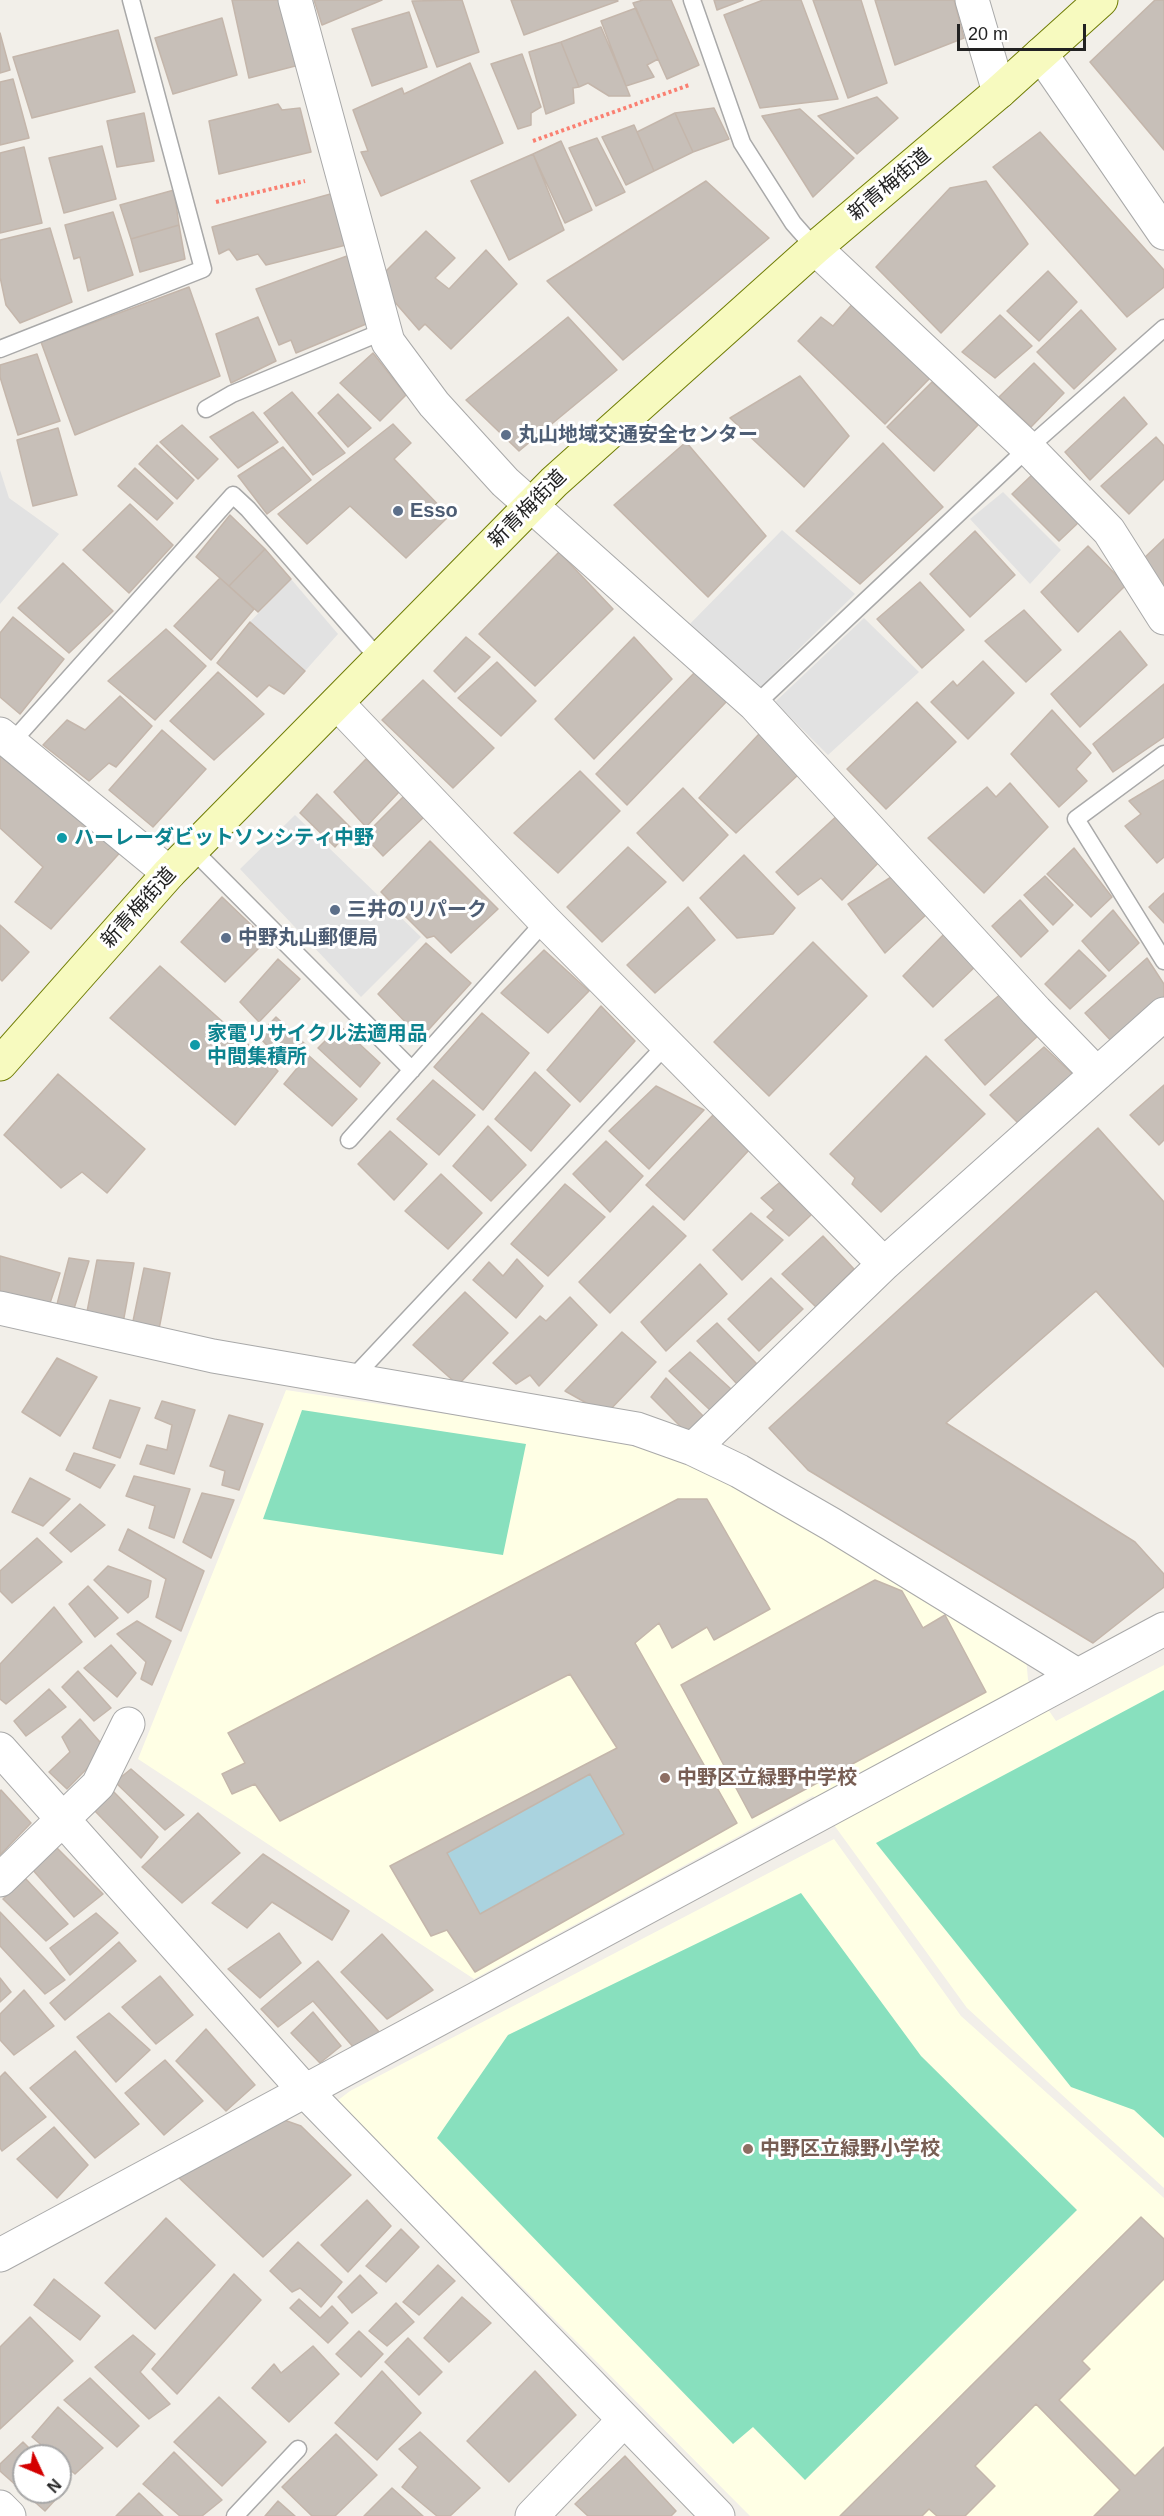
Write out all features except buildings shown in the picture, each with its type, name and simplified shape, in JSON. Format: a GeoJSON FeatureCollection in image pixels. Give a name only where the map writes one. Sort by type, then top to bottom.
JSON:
{"type":"FeatureCollection","features":[{"type":"Feature","properties":{"kind":"main road","name":"新青梅街道"},"geometry":{"type":"LineString","coordinates":[[0,1064],[169,873],[554,482],[815,248],[999,92],[1101,0]]}},
{"type":"Feature","properties":{"kind":"street"},"geometry":{"type":"LineString","coordinates":[[295,0],[387,342],[434,404],[505,482],[754,705],[1097,1074]]}},
{"type":"Feature","properties":{"kind":"street"},"geometry":{"type":"LineString","coordinates":[[972,0],[999,92]]}},
{"type":"Feature","properties":{"kind":"street"},"geometry":{"type":"LineString","coordinates":[[1041,54],[1164,233]]}},
{"type":"Feature","properties":{"kind":"street"},"geometry":{"type":"LineString","coordinates":[[815,248],[1028,448],[1109,531],[1164,618]]}},
{"type":"Feature","properties":{"kind":"street"},"geometry":{"type":"LineString","coordinates":[[337,703],[545,921],[884,1264]]}},
{"type":"Feature","properties":{"kind":"street"},"geometry":{"type":"LineString","coordinates":[[6,738],[169,873]]}},
{"type":"Feature","properties":{"kind":"street"},"geometry":{"type":"LineString","coordinates":[[693,1449],[884,1264],[1164,1014]]}},
{"type":"Feature","properties":{"kind":"street"},"geometry":{"type":"LineString","coordinates":[[0,1308],[213,1356],[637,1429],[693,1449],[739,1471],[831,1524],[1077,1675]]}},
{"type":"Feature","properties":{"kind":"street"},"geometry":{"type":"LineString","coordinates":[[0,2255],[1164,1629]]}},
{"type":"Feature","properties":{"kind":"street"},"geometry":{"type":"LineString","coordinates":[[0,1880],[98,1785],[128,1724]]}},
{"type":"Feature","properties":{"kind":"street"},"geometry":{"type":"LineString","coordinates":[[0,1749],[305,2091],[718,2516]]}},
{"type":"Feature","properties":{"kind":"street"},"geometry":{"type":"LineString","coordinates":[[532,2516],[624,2420]]}},
{"type":"Feature","properties":{"kind":"street"},"geometry":{"type":"LineString","coordinates":[[0,2507],[9,2516]]}},
{"type":"Feature","properties":{"kind":"lane"},"geometry":{"type":"LineString","coordinates":[[0,349],[203,269],[131,0]]}},
{"type":"Feature","properties":{"kind":"lane"},"geometry":{"type":"LineString","coordinates":[[692,0],[742,143],[793,223],[815,248]]}},
{"type":"Feature","properties":{"kind":"lane"},"geometry":{"type":"LineString","coordinates":[[754,705],[1028,448],[1164,328]]}},
{"type":"Feature","properties":{"kind":"lane"},"geometry":{"type":"LineString","coordinates":[[206,409],[232,394],[384,331]]}},
{"type":"Feature","properties":{"kind":"lane"},"geometry":{"type":"LineString","coordinates":[[6,738],[232,495],[248,509],[379,659]]}},
{"type":"Feature","properties":{"kind":"lane"},"geometry":{"type":"LineString","coordinates":[[1164,754],[1076,819],[1164,961]]}},
{"type":"Feature","properties":{"kind":"lane"},"geometry":{"type":"LineString","coordinates":[[192,850],[412,1070]]}},
{"type":"Feature","properties":{"kind":"lane"},"geometry":{"type":"LineString","coordinates":[[349,1140],[545,921]]}},
{"type":"Feature","properties":{"kind":"lane"},"geometry":{"type":"LineString","coordinates":[[351,1380],[667,1044]]}},
{"type":"Feature","properties":{"kind":"lane"},"geometry":{"type":"LineString","coordinates":[[235,2516],[298,2449]]}},
{"type":"Feature","properties":{"kind":"path"},"geometry":{"type":"LineString","coordinates":[[533,141],[718,75]]}},
{"type":"Feature","properties":{"kind":"path"},"geometry":{"type":"LineString","coordinates":[[188,209],[341,172]]}},
{"type":"Feature","properties":{"kind":"shaded area"},"geometry":{"type":"Polygon","coordinates":[[[0,470],[9,498],[59,534],[0,604],[0,470]]]}},
{"type":"Feature","properties":{"kind":"shaded area"},"geometry":{"type":"Polygon","coordinates":[[[1003,492],[1061,550],[1030,584],[970,519],[1003,492]]]}},
{"type":"Feature","properties":{"kind":"shaded area"},"geometry":{"type":"Polygon","coordinates":[[[782,530],[855,594],[754,693],[686,628],[782,530]]]}},
{"type":"Feature","properties":{"kind":"shaded area"},"geometry":{"type":"Polygon","coordinates":[[[291,579],[338,634],[305,671],[250,622],[291,579]]]}},
{"type":"Feature","properties":{"kind":"shaded area"},"geometry":{"type":"Polygon","coordinates":[[[864,618],[919,672],[828,755],[775,702],[864,618]]]}},
{"type":"Feature","properties":{"kind":"shaded area","name":"三井のリパーク"},"geometry":{"type":"Polygon","coordinates":[[[295,815],[421,937],[361,997],[240,869],[295,815]]]}},
{"type":"Feature","properties":{"kind":"shaded area","name":"中野区立緑野中学校"},"geometry":{"type":"Polygon","coordinates":[[[286,1390],[593,1436],[693,1462],[1026,1656],[1028,1680],[1056,1721],[1164,1665],[1164,2188],[967,2008],[813,1796],[474,1979],[138,1759],[286,1390]]]}},
{"type":"Feature","properties":{"kind":"shaded area","name":"中野区立緑野小学校"},"geometry":{"type":"Polygon","coordinates":[[[834,1839],[961,2016],[1164,2198],[1164,2516],[750,2516],[337,2101],[350,2091],[834,1839]]]}},
{"type":"Feature","properties":{"kind":"green space"},"geometry":{"type":"Polygon","coordinates":[[[302,1410],[526,1444],[503,1555],[263,1519],[302,1410]]]}},
{"type":"Feature","properties":{"kind":"green space"},"geometry":{"type":"Polygon","coordinates":[[[1164,1690],[1164,2138],[1134,2110],[1071,2087],[876,1843],[1164,1690]]]}},
{"type":"Feature","properties":{"kind":"green space"},"geometry":{"type":"Polygon","coordinates":[[[801,1893],[921,2056],[1077,2210],[805,2480],[753,2427],[733,2444],[437,2138],[508,2035],[801,1893]]]}},
{"type":"Feature","properties":{"kind":"water"},"geometry":{"type":"Polygon","coordinates":[[[590,1774],[624,1834],[480,1914],[447,1853],[590,1774]]]}},
{"type":"Feature","properties":{"kind":"place","name":"丸山地域交通安全センター"},"geometry":{"type":"Point","coordinates":[506,435]}},
{"type":"Feature","properties":{"kind":"place","name":"Esso"},"geometry":{"type":"Point","coordinates":[398,511]}},
{"type":"Feature","properties":{"kind":"place","name":"ハーレーダビットソンシティ中野"},"geometry":{"type":"Point","coordinates":[62,838]}},
{"type":"Feature","properties":{"kind":"place","name":"三井のリパーク"},"geometry":{"type":"Point","coordinates":[335,910]}},
{"type":"Feature","properties":{"kind":"place","name":"中野丸山郵便局"},"geometry":{"type":"Point","coordinates":[226,938]}},
{"type":"Feature","properties":{"kind":"place","name":"家電リサイクル法適用品 中間集積所"},"geometry":{"type":"Point","coordinates":[195,1045]}},
{"type":"Feature","properties":{"kind":"place","name":"中野区立緑野中学校"},"geometry":{"type":"Point","coordinates":[665,1778]}},
{"type":"Feature","properties":{"kind":"place","name":"中野区立緑野小学校"},"geometry":{"type":"Point","coordinates":[748,2149]}}]}
